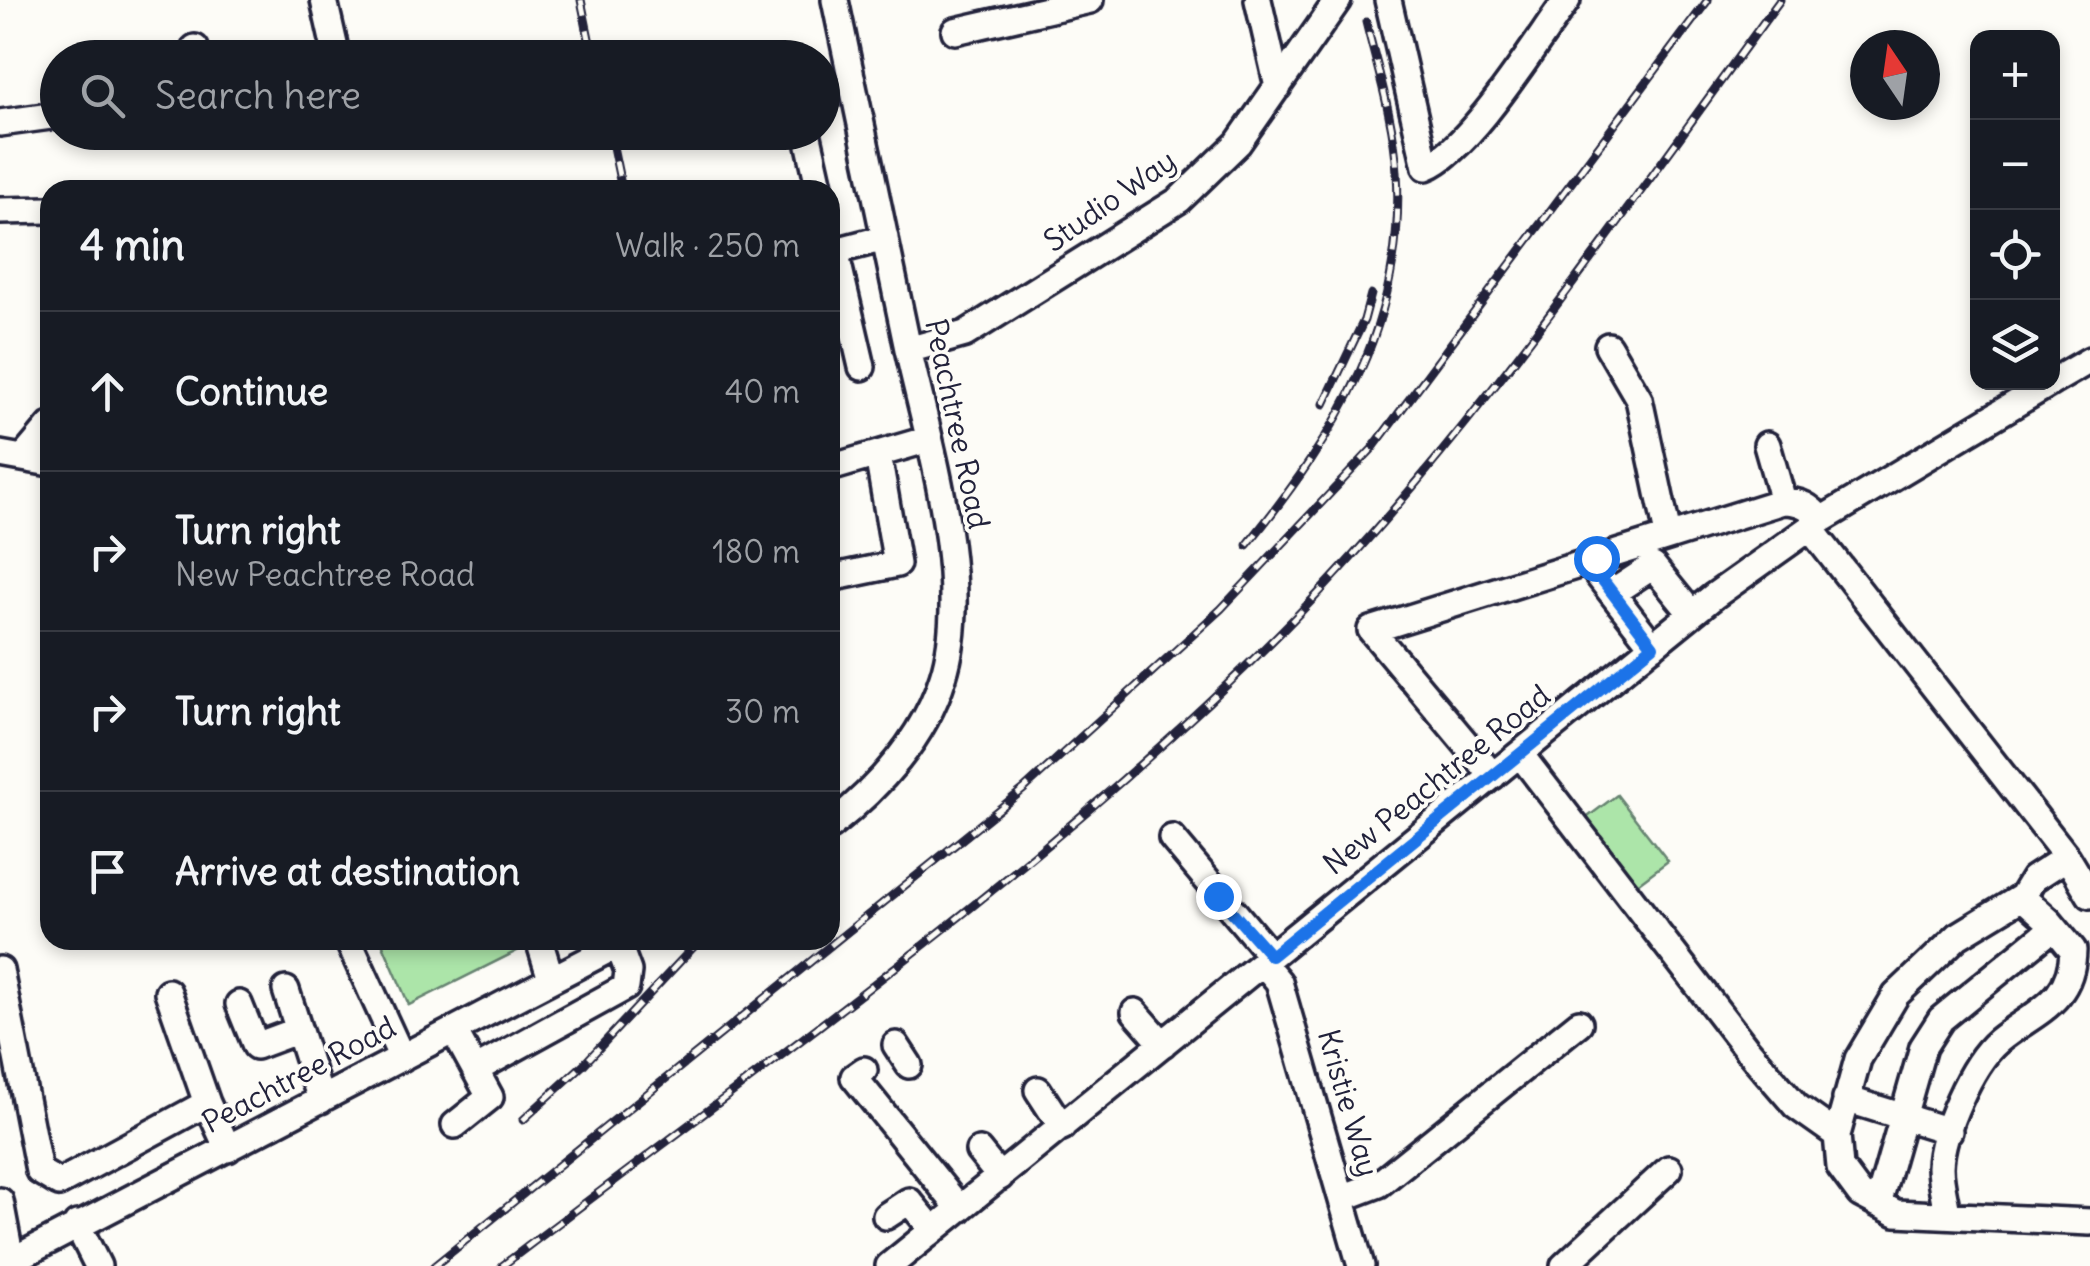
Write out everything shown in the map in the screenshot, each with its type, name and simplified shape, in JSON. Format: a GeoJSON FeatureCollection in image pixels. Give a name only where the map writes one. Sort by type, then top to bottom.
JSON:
{"type":"FeatureCollection","features":[{"type":"Feature","properties":{"kind":"street"},"geometry":{"type":"LineString","coordinates":[[324,0],[333,40]]}},
{"type":"Feature","properties":{"kind":"street","name":"Peachtree Road"},"geometry":{"type":"LineString","coordinates":[[835,0],[929,439],[949,550],[953,622],[944,676],[928,712],[900,758],[840,818]]}},
{"type":"Feature","properties":{"kind":"street"},"geometry":{"type":"LineString","coordinates":[[955,31],[1090,0]]}},
{"type":"Feature","properties":{"kind":"street"},"geometry":{"type":"LineString","coordinates":[[1258,0],[1278,87]]}},
{"type":"Feature","properties":{"kind":"street","name":"Studio Way"},"geometry":{"type":"LineString","coordinates":[[908,350],[965,334],[1179,200],[1238,143],[1338,0]]}},
{"type":"Feature","properties":{"kind":"street"},"geometry":{"type":"LineString","coordinates":[[1388,0],[1426,166],[1442,160],[1472,130],[1567,0]]}},
{"type":"Feature","properties":{"kind":"street"},"geometry":{"type":"LineString","coordinates":[[0,122],[40,117]]}},
{"type":"Feature","properties":{"kind":"street"},"geometry":{"type":"LineString","coordinates":[[811,150],[818,180]]}},
{"type":"Feature","properties":{"kind":"street"},"geometry":{"type":"LineString","coordinates":[[0,211],[40,210]]}},
{"type":"Feature","properties":{"kind":"street"},"geometry":{"type":"LineString","coordinates":[[840,241],[886,238]]}},
{"type":"Feature","properties":{"kind":"street"},"geometry":{"type":"LineString","coordinates":[[840,275],[862,367]]}},
{"type":"Feature","properties":{"kind":"street"},"geometry":{"type":"LineString","coordinates":[[1608,346],[1638,399],[1668,535]]}},
{"type":"Feature","properties":{"kind":"street","name":"New Peachtree Road"},"geometry":{"type":"LineString","coordinates":[[2060,377],[2090,360]]}},
{"type":"Feature","properties":{"kind":"street","name":"New Peachtree Road"},"geometry":{"type":"LineString","coordinates":[[890,1266],[1692,614],[1816,524],[2039,390]]}},
{"type":"Feature","properties":{"kind":"street"},"geometry":{"type":"LineString","coordinates":[[12,456],[40,434]]}},
{"type":"Feature","properties":{"kind":"street"},"geometry":{"type":"LineString","coordinates":[[840,465],[929,439]]}},
{"type":"Feature","properties":{"kind":"street"},"geometry":{"type":"LineString","coordinates":[[1767,445],[1782,502]]}},
{"type":"Feature","properties":{"kind":"street"},"geometry":{"type":"LineString","coordinates":[[840,576],[898,564],[878,455]]}},
{"type":"Feature","properties":{"kind":"street"},"geometry":{"type":"LineString","coordinates":[[12,456],[40,461]]}},
{"type":"Feature","properties":{"kind":"street"},"geometry":{"type":"LineString","coordinates":[[1494,776],[1371,630],[1668,535],[1796,501],[1812,509],[1816,524],[2067,857],[2090,895]]}},
{"type":"Feature","properties":{"kind":"street"},"geometry":{"type":"LineString","coordinates":[[1588,561],[1653,646]]}},
{"type":"Feature","properties":{"kind":"street"},"geometry":{"type":"LineString","coordinates":[[1612,593],[1652,566],[1692,614]]}},
{"type":"Feature","properties":{"kind":"street"},"geometry":{"type":"LineString","coordinates":[[1520,754],[1746,1048],[1796,1106],[1837,1135]]}},
{"type":"Feature","properties":{"kind":"street","name":"Kristie Way"},"geometry":{"type":"LineString","coordinates":[[1172,838],[1267,960],[1279,982],[1361,1266]]}},
{"type":"Feature","properties":{"kind":"street"},"geometry":{"type":"LineString","coordinates":[[2067,857],[2033,879],[2022,897],[1958,936],[1896,995],[1858,1058],[1837,1135],[1840,1167],[1860,1194],[1896,1213],[2090,1222]]}},
{"type":"Feature","properties":{"kind":"street"},"geometry":{"type":"LineString","coordinates":[[1946,1214],[1940,1167],[1949,1130],[1969,1080],[1996,1042],[2062,993],[2073,972],[2073,950],[2022,897]]}},
{"type":"Feature","properties":{"kind":"street"},"geometry":{"type":"LineString","coordinates":[[1878,1204],[1923,1047],[1941,1018],[2054,927]]}},
{"type":"Feature","properties":{"kind":"street"},"geometry":{"type":"LineString","coordinates":[[353,950],[402,1058]]}},
{"type":"Feature","properties":{"kind":"street"},"geometry":{"type":"LineString","coordinates":[[542,950],[551,979]]}},
{"type":"Feature","properties":{"kind":"street","name":"Peachtree Road"},"geometry":{"type":"LineString","coordinates":[[18,1261],[77,1224],[607,950]]}},
{"type":"Feature","properties":{"kind":"street"},"geometry":{"type":"LineString","coordinates":[[475,1070],[626,986],[624,950]]}},
{"type":"Feature","properties":{"kind":"street"},"geometry":{"type":"LineString","coordinates":[[0,970],[39,1171],[60,1182],[207,1102]]}},
{"type":"Feature","properties":{"kind":"street"},"geometry":{"type":"LineString","coordinates":[[286,990],[321,1100]]}},
{"type":"Feature","properties":{"kind":"street"},"geometry":{"type":"LineString","coordinates":[[168,992],[228,1149]]}},
{"type":"Feature","properties":{"kind":"street"},"geometry":{"type":"LineString","coordinates":[[239,1004],[256,1046],[299,1030]]}},
{"type":"Feature","properties":{"kind":"street"},"geometry":{"type":"LineString","coordinates":[[1135,1012],[1163,1044]]}},
{"type":"Feature","properties":{"kind":"street"},"geometry":{"type":"LineString","coordinates":[[1342,1198],[1378,1184],[1579,1023]]}},
{"type":"Feature","properties":{"kind":"street"},"geometry":{"type":"LineString","coordinates":[[454,1030],[490,1097],[454,1125]]}},
{"type":"Feature","properties":{"kind":"street"},"geometry":{"type":"LineString","coordinates":[[859,1074],[960,1209]]}},
{"type":"Feature","properties":{"kind":"street"},"geometry":{"type":"LineString","coordinates":[[1038,1090],[1062,1126]]}},
{"type":"Feature","properties":{"kind":"street"},"geometry":{"type":"LineString","coordinates":[[1846,1099],[1949,1130]]}},
{"type":"Feature","properties":{"kind":"street"},"geometry":{"type":"LineString","coordinates":[[979,1150],[1000,1176]]}},
{"type":"Feature","properties":{"kind":"street"},"geometry":{"type":"LineString","coordinates":[[1564,1266],[1669,1169]]}},
{"type":"Feature","properties":{"kind":"street"},"geometry":{"type":"LineString","coordinates":[[0,1201],[18,1261]]}},
{"type":"Feature","properties":{"kind":"street"},"geometry":{"type":"LineString","coordinates":[[886,1216],[909,1201],[934,1230]]}},
{"type":"Feature","properties":{"kind":"street"},"geometry":{"type":"LineString","coordinates":[[77,1224],[98,1266]]}},
{"type":"Feature","properties":{"kind":"street"},"geometry":{"type":"LineString","coordinates":[[1548,1266],[1556,1266]]}},
{"type":"Feature","properties":{"kind":"green space"},"geometry":{"type":"Polygon","coordinates":[[[1617,795],[1668,861],[1632,888],[1581,822],[1617,795]]]}},
{"type":"Feature","properties":{"kind":"green space"},"geometry":{"type":"Polygon","coordinates":[[[385,950],[519,950],[409,1005],[385,950]]]}},
{"type":"Feature","properties":{"kind":"railway"},"geometry":{"type":"LineString","coordinates":[[581,0],[589,40]]}},
{"type":"Feature","properties":{"kind":"railway"},"geometry":{"type":"LineString","coordinates":[[840,938],[1024,789],[1221,609],[1372,449],[1708,0]]}},
{"type":"Feature","properties":{"kind":"railway"},"geometry":{"type":"LineString","coordinates":[[502,1266],[998,885],[1188,722],[1278,635],[1414,486],[1478,407],[1780,0]]}},
{"type":"Feature","properties":{"kind":"railway"},"geometry":{"type":"LineString","coordinates":[[1247,545],[1310,461],[1337,417],[1360,373],[1390,278],[1397,226],[1397,172],[1393,134],[1366,22]]}},
{"type":"Feature","properties":{"kind":"railway"},"geometry":{"type":"LineString","coordinates":[[614,150],[620,180]]}},
{"type":"Feature","properties":{"kind":"railway"},"geometry":{"type":"LineString","coordinates":[[1324,404],[1364,320],[1371,294]]}},
{"type":"Feature","properties":{"kind":"railway"},"geometry":{"type":"LineString","coordinates":[[523,1120],[584,1064],[691,950]]}},
{"type":"Feature","properties":{"kind":"railway"},"geometry":{"type":"LineString","coordinates":[[434,1266],[825,950]]}},
{"type":"Feature","properties":{"kind":"route"},"geometry":{"type":"LineString","coordinates":[[1218,896],[1271,956],[1653,646],[1588,561],[1596,558]]}}]}
